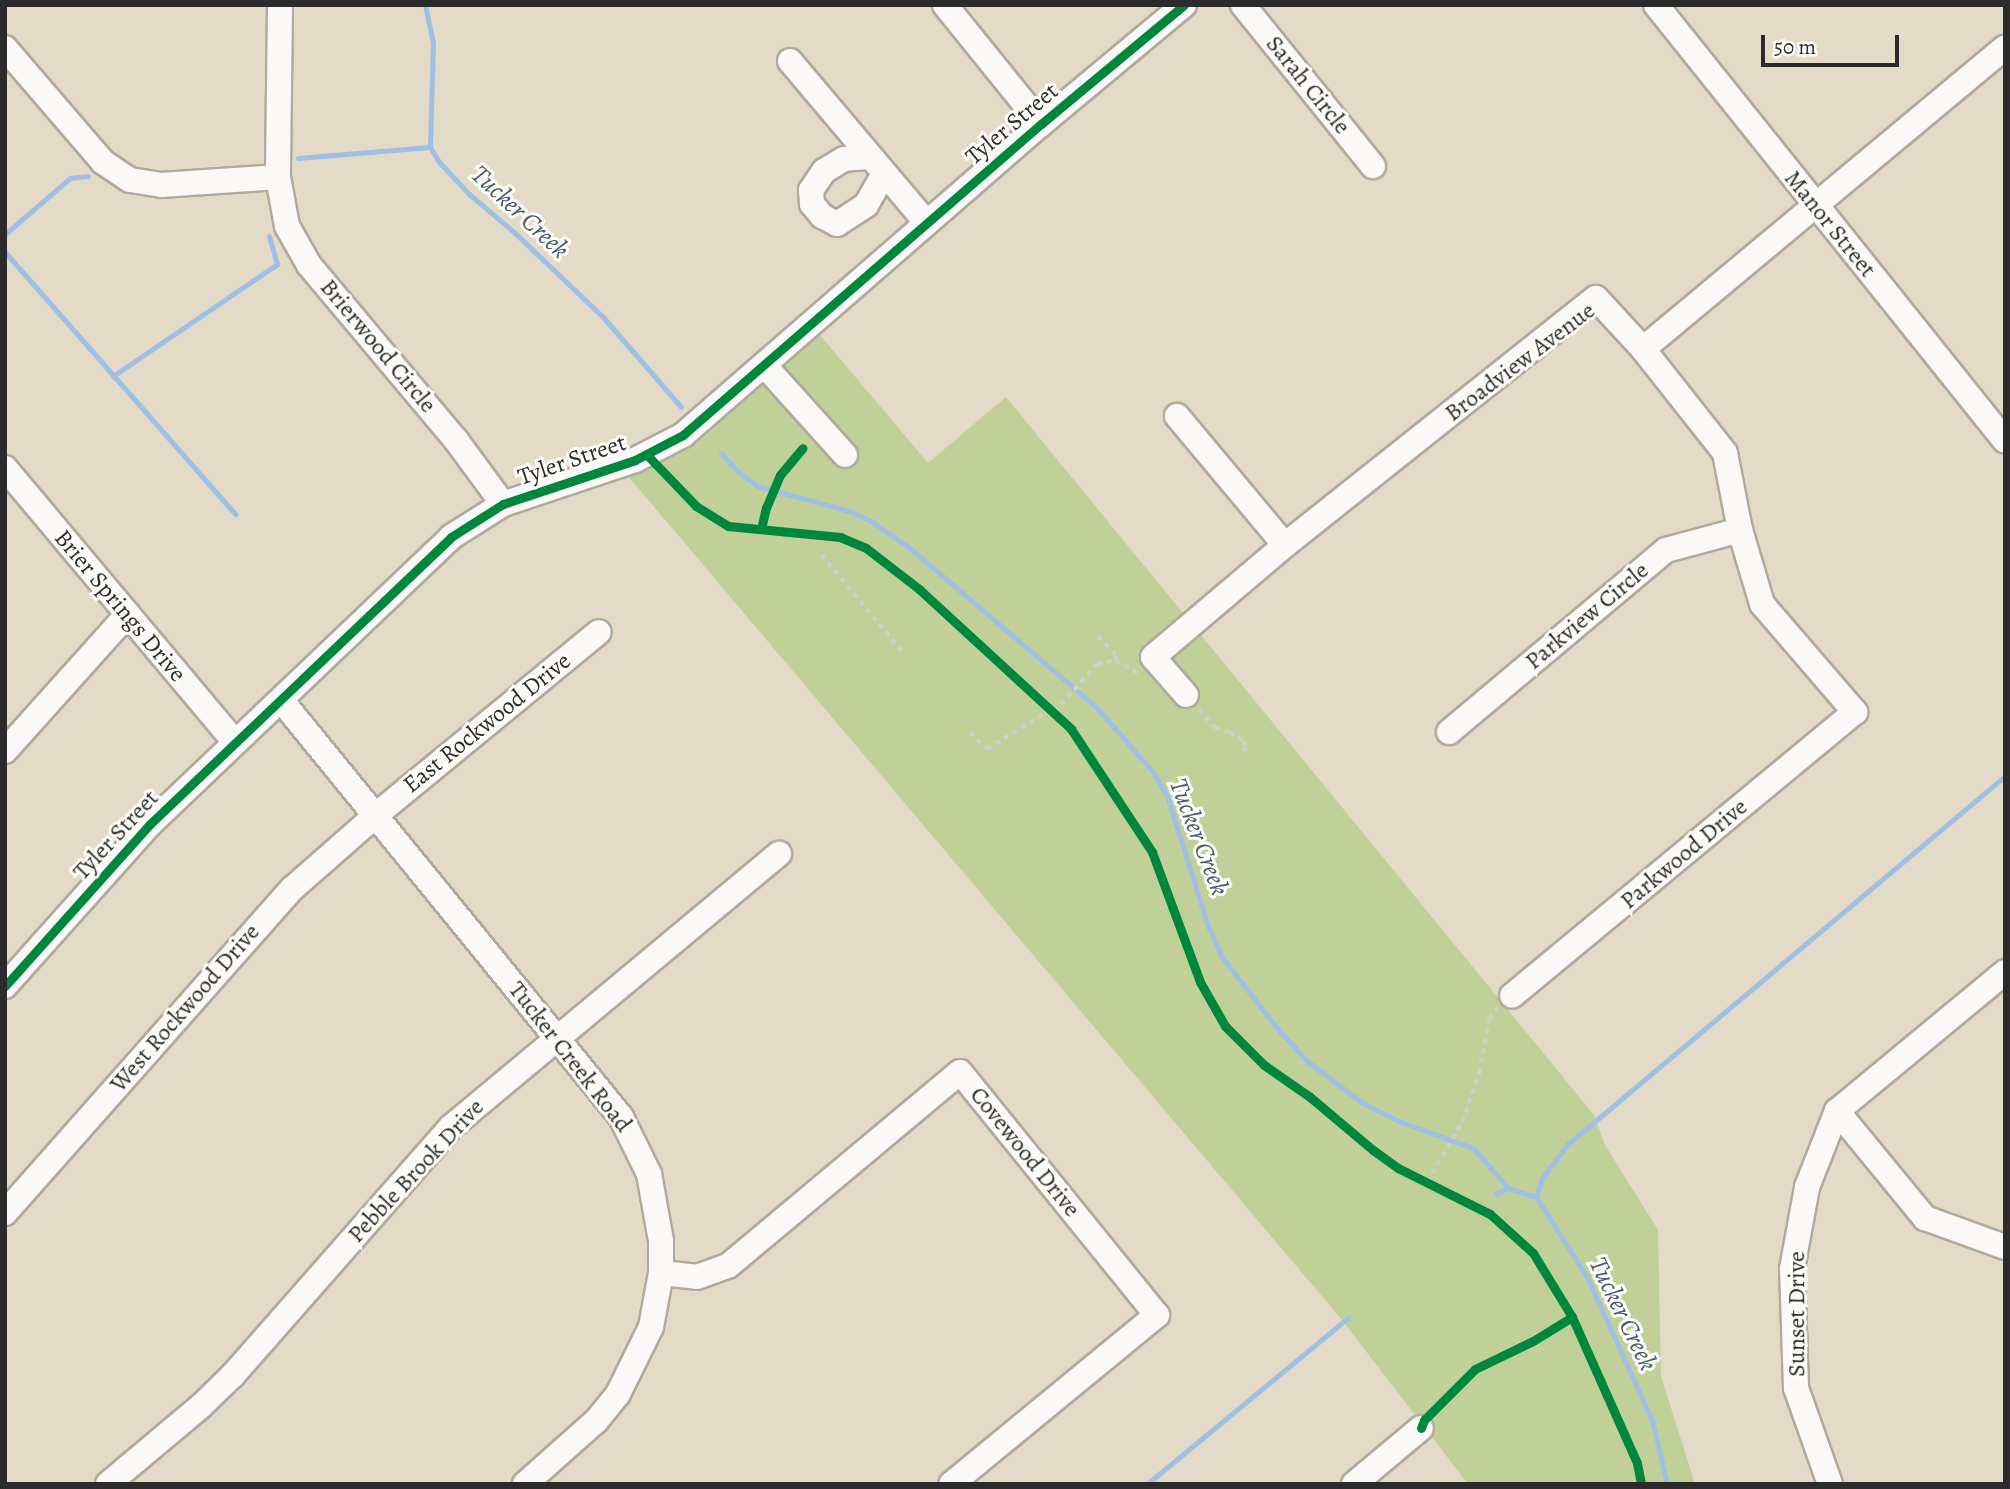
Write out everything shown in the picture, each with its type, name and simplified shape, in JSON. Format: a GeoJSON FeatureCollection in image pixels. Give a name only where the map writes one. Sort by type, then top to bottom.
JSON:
{"type":"FeatureCollection","features":[{"type":"Feature","properties":{"kind":"street","name":"Brierwood Circle"},"geometry":{"type":"LineString","coordinates":[[280,5],[278,177],[281,203],[297,247],[463,449],[503,504]]}},
{"type":"Feature","properties":{"kind":"street"},"geometry":{"type":"LineString","coordinates":[[945,5],[1041,124]]}},
{"type":"Feature","properties":{"kind":"street","name":"Tyler Street"},"geometry":{"type":"LineString","coordinates":[[5,986],[142,833],[452,537],[503,504],[635,460],[683,435],[1041,124],[1184,5]]}},
{"type":"Feature","properties":{"kind":"street","name":"Sarah Circle"},"geometry":{"type":"LineString","coordinates":[[1243,5],[1373,166]]}},
{"type":"Feature","properties":{"kind":"street","name":"Manor Street"},"geometry":{"type":"LineString","coordinates":[[1656,5],[1815,205],[1996,411],[2005,441]]}},
{"type":"Feature","properties":{"kind":"street"},"geometry":{"type":"LineString","coordinates":[[1740,530],[1726,453],[1643,349],[2005,47]]}},
{"type":"Feature","properties":{"kind":"street"},"geometry":{"type":"LineString","coordinates":[[5,48],[103,162],[130,180],[162,185],[278,177]]}},
{"type":"Feature","properties":{"kind":"street"},"geometry":{"type":"LineString","coordinates":[[790,61],[927,223]]}},
{"type":"Feature","properties":{"kind":"street","name":"Broadview Avenue"},"geometry":{"type":"LineString","coordinates":[[1192,702],[1153,657],[1285,545],[1596,298],[1643,349]]}},
{"type":"Feature","properties":{"kind":"street"},"geometry":{"type":"LineString","coordinates":[[765,365],[845,455]]}},
{"type":"Feature","properties":{"kind":"street"},"geometry":{"type":"LineString","coordinates":[[1177,416],[1285,545]]}},
{"type":"Feature","properties":{"kind":"street","name":"Brier Springs Drive"},"geometry":{"type":"LineString","coordinates":[[5,468],[235,742]]}},
{"type":"Feature","properties":{"kind":"street","name":"Parkwood Drive"},"geometry":{"type":"LineString","coordinates":[[1505,1002],[1855,712],[1762,604],[1740,530]]}},
{"type":"Feature","properties":{"kind":"street","name":"Parkview Circle"},"geometry":{"type":"LineString","coordinates":[[1449,732],[1666,550],[1740,530]]}},
{"type":"Feature","properties":{"kind":"street"},"geometry":{"type":"LineString","coordinates":[[5,751],[128,614]]}},
{"type":"Feature","properties":{"kind":"street","name":"East Rockwood Drive"},"geometry":{"type":"LineString","coordinates":[[376,815],[599,632]]}},
{"type":"Feature","properties":{"kind":"street","name":"Tucker Creek Road"},"geometry":{"type":"LineString","coordinates":[[281,700],[621,1117],[636,1142],[649,1174],[661,1241],[661,1273],[651,1327],[618,1394],[540,1479]]}},
{"type":"Feature","properties":{"kind":"street","name":"West Rockwood Drive"},"geometry":{"type":"LineString","coordinates":[[5,1213],[261,922],[293,888],[376,815]]}},
{"type":"Feature","properties":{"kind":"street","name":"Pebble Brook Drive"},"geometry":{"type":"LineString","coordinates":[[108,1484],[201,1406],[233,1375],[452,1127],[779,854]]}},
{"type":"Feature","properties":{"kind":"street","name":"Sunset Drive"},"geometry":{"type":"LineString","coordinates":[[1830,1484],[1796,1388],[1792,1269],[1807,1187],[1837,1111],[2005,972]]}},
{"type":"Feature","properties":{"kind":"street","name":"Covewood Drive"},"geometry":{"type":"LineString","coordinates":[[661,1273],[697,1277],[728,1266],[960,1072],[1157,1315],[951,1484]]}},
{"type":"Feature","properties":{"kind":"street"},"geometry":{"type":"LineString","coordinates":[[1837,1111],[1925,1218],[2005,1247]]}},
{"type":"Feature","properties":{"kind":"street"},"geometry":{"type":"LineString","coordinates":[[1354,1484],[1421,1428]]}},
{"type":"Feature","properties":{"kind":"path"},"geometry":{"type":"LineString","coordinates":[[822,555],[905,655]]}},
{"type":"Feature","properties":{"kind":"path"},"geometry":{"type":"LineString","coordinates":[[970,733],[987,750],[1053,710],[1097,664],[1115,660],[1116,656],[1098,637]]}},
{"type":"Feature","properties":{"kind":"path"},"geometry":{"type":"LineString","coordinates":[[1041,700],[1062,720]]}},
{"type":"Feature","properties":{"kind":"path"},"geometry":{"type":"LineString","coordinates":[[1192,702],[1215,728],[1230,732],[1244,741],[1245,748],[1239,757]]}},
{"type":"Feature","properties":{"kind":"path"},"geometry":{"type":"LineString","coordinates":[[1427,1182],[1456,1131],[1479,1073],[1489,1018],[1505,1002]]}},
{"type":"Feature","properties":{"kind":"path"},"geometry":{"type":"LineString","coordinates":[[1417,1177],[1439,1188]]}},
{"type":"Feature","properties":{"kind":"green space"},"geometry":{"type":"Polygon","coordinates":[[[820,335],[928,463],[1006,397],[1594,1115],[1605,1145],[1658,1230],[1661,1376],[1695,1484],[1468,1484],[1342,1320],[628,476],[691,448],[820,335]]]}},
{"type":"Feature","properties":{"kind":"waterway","name":"Tucker Creek"},"geometry":{"type":"LineString","coordinates":[[425,5],[433,43],[430,147],[439,162],[469,194],[515,233],[603,317],[681,407]]}},
{"type":"Feature","properties":{"kind":"waterway"},"geometry":{"type":"LineString","coordinates":[[298,158],[430,147]]}},
{"type":"Feature","properties":{"kind":"waterway"},"geometry":{"type":"LineString","coordinates":[[5,234],[70,178],[88,176]]}},
{"type":"Feature","properties":{"kind":"waterway"},"geometry":{"type":"LineString","coordinates":[[113,376],[277,264],[269,236]]}},
{"type":"Feature","properties":{"kind":"waterway"},"geometry":{"type":"LineString","coordinates":[[5,252],[235,514]]}},
{"type":"Feature","properties":{"kind":"waterway","name":"Tucker Creek"},"geometry":{"type":"LineString","coordinates":[[721,453],[737,471],[758,486],[849,511],[871,521],[911,549],[1097,708],[1153,772],[1167,796],[1208,926],[1222,957],[1276,1027],[1307,1061],[1361,1102],[1401,1122],[1473,1148],[1508,1188],[1536,1197],[1587,1277],[1652,1420],[1667,1484]]}},
{"type":"Feature","properties":{"kind":"waterway"},"geometry":{"type":"LineString","coordinates":[[1536,1197],[1542,1178],[1568,1144],[2005,776]]}},
{"type":"Feature","properties":{"kind":"waterway","name":"Tucker Creek"},"geometry":{"type":"LineString","coordinates":[[1496,1194],[1508,1188]]}},
{"type":"Feature","properties":{"kind":"waterway"},"geometry":{"type":"LineString","coordinates":[[1147,1484],[1348,1318]]}},
{"type":"Feature","properties":{"kind":"cycle path"},"geometry":{"type":"LineString","coordinates":[[5,986],[150,824],[451,537],[503,504],[635,460],[683,435],[1041,124],[1184,5]]}},
{"type":"Feature","properties":{"kind":"cycle path"},"geometry":{"type":"LineString","coordinates":[[761,529],[766,508],[780,475],[803,448]]}},
{"type":"Feature","properties":{"kind":"cycle path"},"geometry":{"type":"LineString","coordinates":[[647,455],[696,506],[728,526],[840,537],[866,548],[919,589],[1071,729],[1152,852],[1200,982],[1225,1026],[1264,1065],[1310,1097],[1373,1150],[1398,1168],[1490,1214],[1533,1253],[1572,1317],[1637,1463],[1641,1484]]}},
{"type":"Feature","properties":{"kind":"cycle path"},"geometry":{"type":"LineString","coordinates":[[1421,1428],[1424,1420],[1475,1369],[1533,1341],[1572,1317]]}}]}
